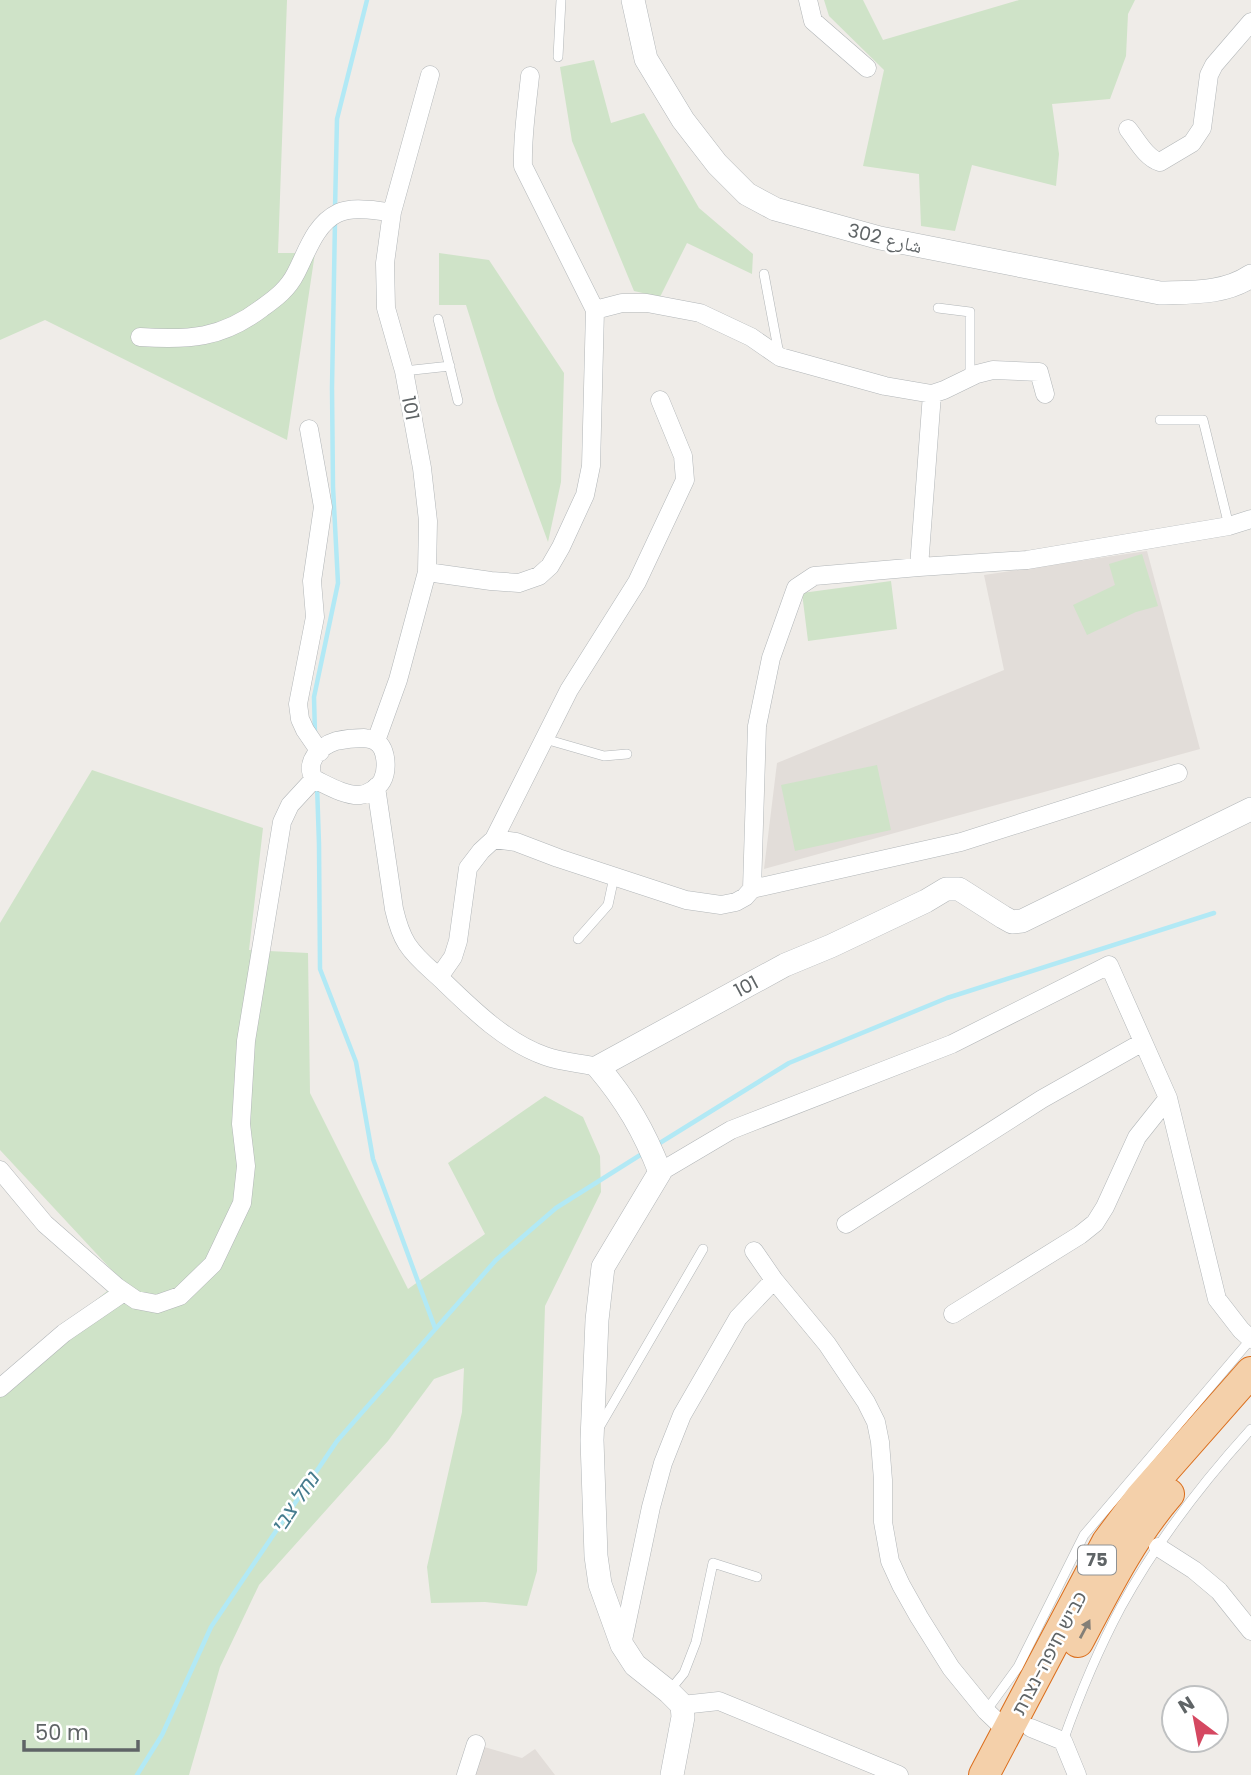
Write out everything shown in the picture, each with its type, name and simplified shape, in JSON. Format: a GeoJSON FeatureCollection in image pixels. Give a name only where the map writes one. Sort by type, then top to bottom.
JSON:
{"type":"FeatureCollection","features":[{"type":"Feature","properties":{"kind":"highway","name":"כביש חיפה-נצרת"},"geometry":{"type":"LineString","coordinates":[[984,1775],[1008,1723],[1107,1542],[1140,1498],[1251,1372]]}},
{"type":"Feature","properties":{"kind":"highway","name":"כביש חיפה-נצרת"},"geometry":{"type":"LineString","coordinates":[[1006,1775],[1008,1723],[1157,1508],[1251,1401]]}},
{"type":"Feature","properties":{"kind":"street","name":"شارع 302"},"geometry":{"type":"LineString","coordinates":[[633,0],[646,60],[683,120],[717,164],[747,194],[775,209],[880,238],[1160,293],[1221,289],[1251,276]]}},
{"type":"Feature","properties":{"kind":"street"},"geometry":{"type":"LineString","coordinates":[[808,0],[813,21],[867,68]]}},
{"type":"Feature","properties":{"kind":"street"},"geometry":{"type":"LineString","coordinates":[[1128,129],[1149,157],[1157,162],[1192,143],[1202,128],[1209,75],[1214,65],[1251,22]]}},
{"type":"Feature","properties":{"kind":"street","name":"101"},"geometry":{"type":"LineString","coordinates":[[376,741],[398,680],[427,572],[428,521],[422,468],[404,371],[386,308],[385,262],[392,212],[430,75]]}},
{"type":"Feature","properties":{"kind":"street"},"geometry":{"type":"LineString","coordinates":[[427,572],[519,583],[539,576],[550,566],[561,547],[585,495],[591,466],[595,310],[523,166],[522,141],[530,76]]}},
{"type":"Feature","properties":{"kind":"street"},"geometry":{"type":"LineString","coordinates":[[139,337],[197,337],[233,327],[280,295],[294,277],[307,248],[323,223],[350,209],[392,212]]}},
{"type":"Feature","properties":{"kind":"street"},"geometry":{"type":"LineString","coordinates":[[595,310],[622,303],[647,303],[700,313],[751,337],[780,357],[885,386],[932,394],[993,370],[1039,372],[1045,394]]}},
{"type":"Feature","properties":{"kind":"street"},"geometry":{"type":"LineString","coordinates":[[919,567],[932,394]]}},
{"type":"Feature","properties":{"kind":"street"},"geometry":{"type":"LineString","coordinates":[[439,977],[453,957],[458,941],[468,868],[494,839],[569,690],[638,582],[685,480],[683,456],[660,400]]}},
{"type":"Feature","properties":{"kind":"street"},"geometry":{"type":"LineString","coordinates":[[309,429],[323,507],[312,581],[315,617],[298,704],[305,730],[320,752]]}},
{"type":"Feature","properties":{"kind":"street"},"geometry":{"type":"LineString","coordinates":[[752,889],[757,726],[771,658],[796,588],[814,576],[1027,560],[1251,520]]}},
{"type":"Feature","properties":{"kind":"street"},"geometry":{"type":"LineString","coordinates":[[364,738],[376,741],[382,747],[385,769],[382,782],[367,794],[357,796],[314,779],[309,767],[312,759],[334,742],[364,738]]}},
{"type":"Feature","properties":{"kind":"street"},"geometry":{"type":"LineString","coordinates":[[494,839],[516,842],[686,901],[721,905],[736,902],[752,889],[961,842],[1178,773]]}},
{"type":"Feature","properties":{"kind":"street"},"geometry":{"type":"LineString","coordinates":[[0,1170],[45,1224],[136,1300],[158,1304],[180,1296],[213,1264],[242,1203],[246,1166],[241,1124],[246,1041],[282,822],[290,805],[314,779]]}},
{"type":"Feature","properties":{"kind":"street"},"geometry":{"type":"LineString","coordinates":[[376,787],[398,926],[408,944],[420,960],[464,1002],[521,1045],[546,1057],[598,1067],[636,1118],[660,1172]]}},
{"type":"Feature","properties":{"kind":"street","name":"101"},"geometry":{"type":"LineString","coordinates":[[598,1067],[785,965],[831,946],[946,889],[959,889],[1003,918],[1012,922],[1022,921],[1251,809]]}},
{"type":"Feature","properties":{"kind":"street"},"geometry":{"type":"LineString","coordinates":[[672,1775],[683,1717],[675,1698],[635,1665],[622,1645],[600,1584],[596,1556],[592,1440],[597,1320],[603,1267],[660,1172],[731,1130],[952,1044],[1109,965],[1168,1098],[1217,1299],[1251,1339]]}},
{"type":"Feature","properties":{"kind":"street"},"geometry":{"type":"LineString","coordinates":[[846,1224],[1042,1099],[1143,1042]]}},
{"type":"Feature","properties":{"kind":"street"},"geometry":{"type":"LineString","coordinates":[[953,1314],[1095,1223],[1105,1208],[1137,1137],[1168,1098]]}},
{"type":"Feature","properties":{"kind":"street"},"geometry":{"type":"LineString","coordinates":[[754,1251],[774,1280],[827,1344],[866,1402],[876,1422],[883,1480],[883,1522],[890,1561],[919,1617],[951,1668],[1008,1723],[1063,1741],[1077,1775]]}},
{"type":"Feature","properties":{"kind":"street"},"geometry":{"type":"LineString","coordinates":[[622,1645],[651,1507],[663,1463],[682,1415],[738,1318],[774,1280]]}},
{"type":"Feature","properties":{"kind":"street"},"geometry":{"type":"LineString","coordinates":[[0,1388],[64,1333],[124,1292]]}},
{"type":"Feature","properties":{"kind":"street"},"geometry":{"type":"LineString","coordinates":[[1158,1547],[1194,1570],[1219,1591],[1251,1631]]}},
{"type":"Feature","properties":{"kind":"street"},"geometry":{"type":"LineString","coordinates":[[675,1698],[719,1701],[899,1775]]}},
{"type":"Feature","properties":{"kind":"street"},"geometry":{"type":"LineString","coordinates":[[466,1775],[476,1744]]}},
{"type":"Feature","properties":{"kind":"lane"},"geometry":{"type":"LineString","coordinates":[[558,57],[561,0]]}},
{"type":"Feature","properties":{"kind":"lane"},"geometry":{"type":"LineString","coordinates":[[764,274],[780,357]]}},
{"type":"Feature","properties":{"kind":"lane"},"geometry":{"type":"LineString","coordinates":[[938,308],[970,312],[970,377]]}},
{"type":"Feature","properties":{"kind":"lane"},"geometry":{"type":"LineString","coordinates":[[438,319],[458,401]]}},
{"type":"Feature","properties":{"kind":"lane"},"geometry":{"type":"LineString","coordinates":[[404,371],[450,366]]}},
{"type":"Feature","properties":{"kind":"lane"},"geometry":{"type":"LineString","coordinates":[[1160,420],[1203,420],[1228,526]]}},
{"type":"Feature","properties":{"kind":"lane"},"geometry":{"type":"LineString","coordinates":[[545,739],[604,756],[627,754]]}},
{"type":"Feature","properties":{"kind":"lane"},"geometry":{"type":"LineString","coordinates":[[578,939],[608,905],[614,877]]}},
{"type":"Feature","properties":{"kind":"lane"},"geometry":{"type":"LineString","coordinates":[[592,1440],[703,1250]]}},
{"type":"Feature","properties":{"kind":"lane"},"geometry":{"type":"LineString","coordinates":[[1008,1723],[1018,1667],[1084,1535],[1251,1339]]}},
{"type":"Feature","properties":{"kind":"lane"},"geometry":{"type":"LineString","coordinates":[[1063,1741],[1077,1702],[1121,1607],[1168,1532],[1251,1429]]}},
{"type":"Feature","properties":{"kind":"lane"},"geometry":{"type":"LineString","coordinates":[[675,1698],[696,1643],[713,1563],[757,1577]]}},
{"type":"Feature","properties":{"kind":"shaded area"},"geometry":{"type":"Polygon","coordinates":[[[1147,551],[1200,749],[764,869],[777,763],[1004,670],[984,575],[1147,551]]]}},
{"type":"Feature","properties":{"kind":"shaded area"},"geometry":{"type":"Polygon","coordinates":[[[481,1746],[522,1758],[535,1749],[555,1775],[471,1775],[481,1746]]]}},
{"type":"Feature","properties":{"kind":"green space"},"geometry":{"type":"Polygon","coordinates":[[[0,0],[287,0],[278,253],[315,253],[287,440],[45,320],[0,340],[0,0]]]}},
{"type":"Feature","properties":{"kind":"green space"},"geometry":{"type":"Polygon","coordinates":[[[824,0],[863,0],[883,40],[1019,0],[1135,0],[1128,14],[1126,56],[1110,99],[1052,104],[1059,154],[1056,186],[972,165],[955,231],[921,226],[919,174],[863,166],[884,70],[829,16],[824,0]]]}},
{"type":"Feature","properties":{"kind":"green space"},"geometry":{"type":"Polygon","coordinates":[[[594,60],[611,123],[644,113],[699,208],[753,254],[752,274],[687,243],[660,297],[634,291],[572,141],[560,67],[594,60]]]}},
{"type":"Feature","properties":{"kind":"green space"},"geometry":{"type":"Polygon","coordinates":[[[439,253],[489,260],[564,373],[561,482],[548,542],[496,400],[466,305],[439,305],[439,253]]]}},
{"type":"Feature","properties":{"kind":"green space"},"geometry":{"type":"Polygon","coordinates":[[[1142,554],[1158,606],[1136,612],[1087,635],[1073,605],[1115,585],[1109,564],[1142,554]]]}},
{"type":"Feature","properties":{"kind":"green space"},"geometry":{"type":"Polygon","coordinates":[[[891,581],[897,629],[808,641],[802,593],[891,581]]]}},
{"type":"Feature","properties":{"kind":"green space"},"geometry":{"type":"Polygon","coordinates":[[[877,765],[891,830],[795,851],[781,785],[877,765]]]}},
{"type":"Feature","properties":{"kind":"green space"},"geometry":{"type":"Polygon","coordinates":[[[92,770],[263,828],[249,950],[308,953],[310,1093],[408,1289],[485,1234],[448,1163],[545,1096],[583,1117],[600,1156],[601,1192],[545,1306],[537,1571],[527,1606],[485,1602],[431,1603],[427,1567],[462,1412],[464,1368],[434,1379],[388,1441],[259,1585],[220,1667],[189,1775],[0,1775],[0,1377],[121,1280],[0,1150],[0,923],[92,770]]]}},
{"type":"Feature","properties":{"kind":"waterway"},"geometry":{"type":"LineString","coordinates":[[335,209],[337,119],[367,0]]}},
{"type":"Feature","properties":{"kind":"waterway"},"geometry":{"type":"LineString","coordinates":[[315,735],[314,697],[338,583],[332,388],[335,221]]}},
{"type":"Feature","properties":{"kind":"waterway"},"geometry":{"type":"LineString","coordinates":[[317,785],[320,969],[356,1062],[373,1159],[435,1328]]}},
{"type":"Feature","properties":{"kind":"waterway"},"geometry":{"type":"LineString","coordinates":[[655,1146],[789,1063],[947,998],[1214,913]]}},
{"type":"Feature","properties":{"kind":"waterway","name":"נחל צבי"},"geometry":{"type":"LineString","coordinates":[[137,1775],[162,1735],[211,1627],[337,1441],[496,1260],[556,1208],[645,1152]]}}]}
